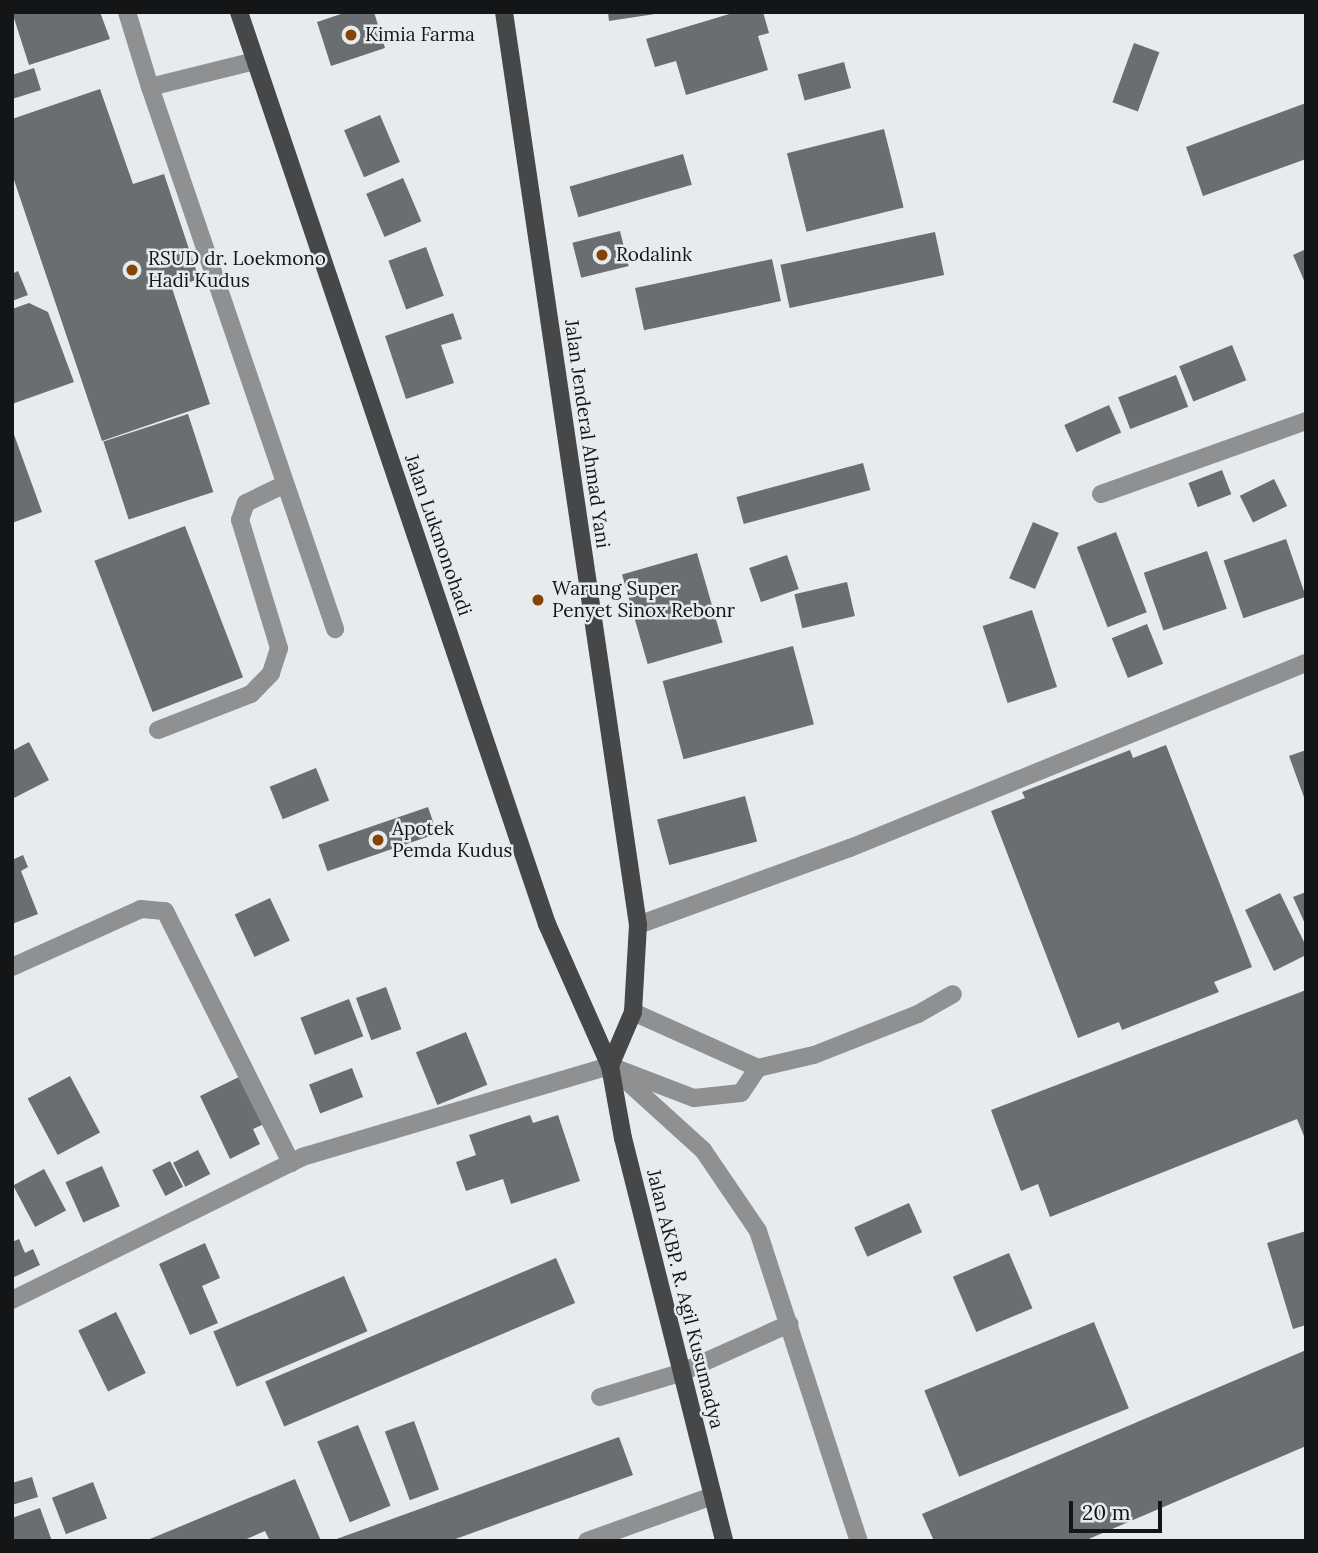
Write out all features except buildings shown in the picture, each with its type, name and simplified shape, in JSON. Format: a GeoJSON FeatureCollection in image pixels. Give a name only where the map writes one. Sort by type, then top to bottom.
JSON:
{"type":"FeatureCollection","features":[{"type":"Feature","properties":{"kind":"main road","name":"Jalan Lukmonohadi"},"geometry":{"type":"LineString","coordinates":[[239,12],[547,924],[610,1066]]}},
{"type":"Feature","properties":{"kind":"main road","name":"Jalan Jenderal Ahmad Yani"},"geometry":{"type":"LineString","coordinates":[[503,12],[638,925],[633,1012],[610,1066]]}},
{"type":"Feature","properties":{"kind":"main road","name":"Jalan AKBP. R. Agil Kusumadya"},"geometry":{"type":"LineString","coordinates":[[610,1066],[680,1373],[724,1541]]}},
{"type":"Feature","properties":{"kind":"street"},"geometry":{"type":"LineString","coordinates":[[127,12],[283,485],[335,629]]}},
{"type":"Feature","properties":{"kind":"street"},"geometry":{"type":"LineString","coordinates":[[150,87],[256,61]]}},
{"type":"Feature","properties":{"kind":"street"},"geometry":{"type":"LineString","coordinates":[[1101,494],[1306,421]]}},
{"type":"Feature","properties":{"kind":"street"},"geometry":{"type":"LineString","coordinates":[[158,730],[251,694],[271,673],[279,648],[240,520],[246,503],[283,485]]}},
{"type":"Feature","properties":{"kind":"street"},"geometry":{"type":"LineString","coordinates":[[638,925],[850,848],[1306,663]]}},
{"type":"Feature","properties":{"kind":"street"},"geometry":{"type":"LineString","coordinates":[[12,967],[141,909],[164,911],[291,1163]]}},
{"type":"Feature","properties":{"kind":"street"},"geometry":{"type":"LineString","coordinates":[[633,1012],[758,1068],[814,1055],[918,1014],[953,994]]}},
{"type":"Feature","properties":{"kind":"street"},"geometry":{"type":"LineString","coordinates":[[12,1300],[291,1163],[610,1066],[694,1098],[741,1093],[758,1068]]}},
{"type":"Feature","properties":{"kind":"street"},"geometry":{"type":"LineString","coordinates":[[610,1066],[714,1164],[758,1231],[859,1541]]}},
{"type":"Feature","properties":{"kind":"street"},"geometry":{"type":"LineString","coordinates":[[600,1397],[680,1373],[789,1324]]}},
{"type":"Feature","properties":{"kind":"street"},"geometry":{"type":"LineString","coordinates":[[587,1541],[713,1496]]}},
{"type":"Feature","properties":{"kind":"place","name":"Kimia Farma"},"geometry":{"type":"Point","coordinates":[351,35]}},
{"type":"Feature","properties":{"kind":"place","name":"Rodalink"},"geometry":{"type":"Point","coordinates":[602,255]}},
{"type":"Feature","properties":{"kind":"place","name":"RSUD dr. Loekmono Hadi Kudus"},"geometry":{"type":"Point","coordinates":[132,270]}},
{"type":"Feature","properties":{"kind":"place","name":"Warung Super Penyet Sinox Rebonr"},"geometry":{"type":"Point","coordinates":[538,600]}},
{"type":"Feature","properties":{"kind":"place","name":"Apotek Pemda Kudus"},"geometry":{"type":"Point","coordinates":[378,840]}}]}
